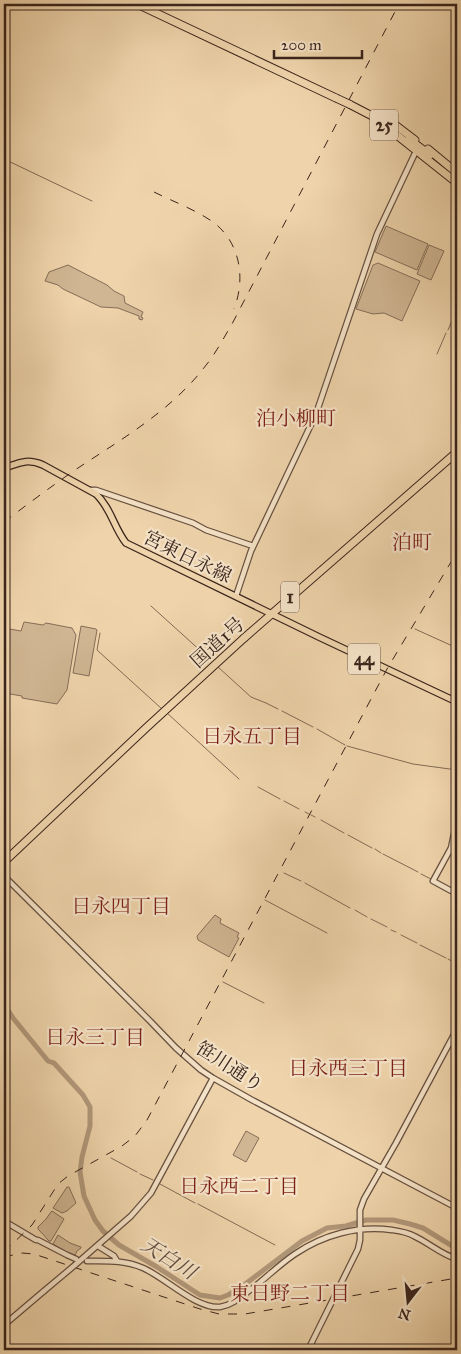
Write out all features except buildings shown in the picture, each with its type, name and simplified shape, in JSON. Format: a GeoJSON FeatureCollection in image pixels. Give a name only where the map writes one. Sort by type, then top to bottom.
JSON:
{"type":"FeatureCollection","features":[{"type":"Feature","properties":{"kind":"highway","name":"25"},"geometry":{"type":"LineString","coordinates":[[137,4],[337,96]]}},
{"type":"Feature","properties":{"kind":"highway","name":"25"},"geometry":{"type":"LineString","coordinates":[[146,4],[349,102],[389,126],[457,177]]}},
{"type":"Feature","properties":{"kind":"highway","name":"25"},"geometry":{"type":"LineString","coordinates":[[417,148],[457,172]]}},
{"type":"Feature","properties":{"kind":"highway","name":"25"},"geometry":{"type":"LineString","coordinates":[[417,148],[457,183]]}},
{"type":"Feature","properties":{"kind":"highway","name":"25"},"geometry":{"type":"LineString","coordinates":[[417,148],[457,187]]}},
{"type":"Feature","properties":{"kind":"highway","name":"国道1号"},"geometry":{"type":"LineString","coordinates":[[4,862],[153,721],[457,452]]}},
{"type":"Feature","properties":{"kind":"main road","name":"宮東日永線"},"geometry":{"type":"LineString","coordinates":[[4,468],[25,461],[34,461],[89,490],[96,494],[107,506],[118,531],[126,543],[272,614]]}},
{"type":"Feature","properties":{"kind":"main road","name":"44"},"geometry":{"type":"LineString","coordinates":[[272,614],[457,702]]}},
{"type":"Feature","properties":{"kind":"street"},"geometry":{"type":"LineString","coordinates":[[236,596],[253,546],[316,414],[372,247],[417,148]]}},
{"type":"Feature","properties":{"kind":"street"},"geometry":{"type":"LineString","coordinates":[[89,490],[96,490],[193,523],[206,530],[253,546]]}},
{"type":"Feature","properties":{"kind":"street"},"geometry":{"type":"LineString","coordinates":[[457,828],[451,848],[434,881],[457,894]]}},
{"type":"Feature","properties":{"kind":"street","name":"笹川通り"},"geometry":{"type":"LineString","coordinates":[[4,876],[176,1048],[213,1078],[457,1208]]}},
{"type":"Feature","properties":{"kind":"street"},"geometry":{"type":"LineString","coordinates":[[308,1350],[358,1249],[360,1213],[364,1199],[397,1142],[457,1029]]}},
{"type":"Feature","properties":{"kind":"street"},"geometry":{"type":"LineString","coordinates":[[4,1326],[134,1214],[150,1193],[213,1078]]}},
{"type":"Feature","properties":{"kind":"street"},"geometry":{"type":"LineString","coordinates":[[4,1221],[36,1240],[76,1259]]}},
{"type":"Feature","properties":{"kind":"street"},"geometry":{"type":"LineString","coordinates":[[87,1261],[117,1261],[131,1264],[152,1272],[201,1304],[222,1306],[232,1303],[242,1296],[295,1254],[334,1235],[360,1228],[374,1228],[414,1235],[457,1260]]}},
{"type":"Feature","properties":{"kind":"street"},"geometry":{"type":"LineString","coordinates":[[98,1246],[114,1256],[117,1261]]}},
{"type":"Feature","properties":{"kind":"shaded area"},"geometry":{"type":"Polygon","coordinates":[[[386,226],[428,244],[417,270],[375,252],[386,226]]]}},
{"type":"Feature","properties":{"kind":"shaded area"},"geometry":{"type":"Polygon","coordinates":[[[429,245],[444,251],[431,280],[417,274],[429,245]]]}},
{"type":"Feature","properties":{"kind":"shaded area"},"geometry":{"type":"Polygon","coordinates":[[[378,263],[420,281],[402,321],[384,313],[373,314],[356,309],[373,265],[378,263]]]}},
{"type":"Feature","properties":{"kind":"shaded area"},"geometry":{"type":"Polygon","coordinates":[[[68,265],[124,296],[125,303],[143,312],[142,320],[139,319],[139,316],[118,308],[101,307],[58,285],[45,281],[49,272],[68,265]]]}},
{"type":"Feature","properties":{"kind":"shaded area"},"geometry":{"type":"Polygon","coordinates":[[[24,622],[43,625],[46,623],[72,628],[76,635],[67,690],[57,704],[4,693],[4,628],[21,631],[24,622]]]}},
{"type":"Feature","properties":{"kind":"shaded area"},"geometry":{"type":"Polygon","coordinates":[[[81,626],[97,630],[89,676],[73,673],[81,626]]]}},
{"type":"Feature","properties":{"kind":"shaded area"},"geometry":{"type":"Polygon","coordinates":[[[215,915],[221,919],[220,923],[239,933],[237,937],[239,938],[229,957],[198,940],[197,936],[215,915]]]}},
{"type":"Feature","properties":{"kind":"shaded area"},"geometry":{"type":"Polygon","coordinates":[[[246,1131],[259,1138],[246,1162],[233,1155],[246,1131]]]}},
{"type":"Feature","properties":{"kind":"shaded area"},"geometry":{"type":"Polygon","coordinates":[[[67,1187],[69,1187],[76,1203],[62,1213],[53,1208],[67,1187]]]}},
{"type":"Feature","properties":{"kind":"shaded area"},"geometry":{"type":"Polygon","coordinates":[[[52,1211],[64,1219],[51,1241],[49,1241],[38,1227],[52,1211]]]}},
{"type":"Feature","properties":{"kind":"shaded area"},"geometry":{"type":"Polygon","coordinates":[[[58,1235],[81,1248],[75,1255],[68,1253],[53,1244],[58,1235]]]}},
{"type":"Feature","properties":{"kind":"waterway"},"geometry":{"type":"LineString","coordinates":[[4,159],[92,201]]}},
{"type":"Feature","properties":{"kind":"waterway"},"geometry":{"type":"LineString","coordinates":[[448,330],[457,308]]}},
{"type":"Feature","properties":{"kind":"waterway"},"geometry":{"type":"LineString","coordinates":[[437,354],[446,333]]}},
{"type":"Feature","properties":{"kind":"waterway"},"geometry":{"type":"LineString","coordinates":[[151,606],[213,662]]}},
{"type":"Feature","properties":{"kind":"waterway"},"geometry":{"type":"LineString","coordinates":[[415,629],[457,648]]}},
{"type":"Feature","properties":{"kind":"waterway"},"geometry":{"type":"LineString","coordinates":[[100,633],[97,650],[162,709]]}},
{"type":"Feature","properties":{"kind":"waterway"},"geometry":{"type":"LineString","coordinates":[[218,667],[251,697],[278,709]]}},
{"type":"Feature","properties":{"kind":"waterway"},"geometry":{"type":"LineString","coordinates":[[282,711],[313,727]]}},
{"type":"Feature","properties":{"kind":"waterway"},"geometry":{"type":"LineString","coordinates":[[167,713],[239,779]]}},
{"type":"Feature","properties":{"kind":"waterway"},"geometry":{"type":"LineString","coordinates":[[317,729],[345,745]]}},
{"type":"Feature","properties":{"kind":"waterway"},"geometry":{"type":"LineString","coordinates":[[347,746],[413,764],[457,770]]}},
{"type":"Feature","properties":{"kind":"waterway"},"geometry":{"type":"LineString","coordinates":[[258,787],[280,799]]}},
{"type":"Feature","properties":{"kind":"waterway"},"geometry":{"type":"LineString","coordinates":[[284,801],[299,809]]}},
{"type":"Feature","properties":{"kind":"waterway"},"geometry":{"type":"LineString","coordinates":[[305,812],[309,814]]}},
{"type":"Feature","properties":{"kind":"waterway"},"geometry":{"type":"LineString","coordinates":[[311,815],[315,817]]}},
{"type":"Feature","properties":{"kind":"waterway"},"geometry":{"type":"LineString","coordinates":[[321,820],[344,833]]}},
{"type":"Feature","properties":{"kind":"waterway"},"geometry":{"type":"LineString","coordinates":[[348,835],[372,848]]}},
{"type":"Feature","properties":{"kind":"waterway"},"geometry":{"type":"LineString","coordinates":[[375,849],[381,853]]}},
{"type":"Feature","properties":{"kind":"waterway"},"geometry":{"type":"LineString","coordinates":[[383,854],[418,872]]}},
{"type":"Feature","properties":{"kind":"waterway"},"geometry":{"type":"LineString","coordinates":[[284,873],[301,881]]}},
{"type":"Feature","properties":{"kind":"waterway"},"geometry":{"type":"LineString","coordinates":[[421,874],[431,879]]}},
{"type":"Feature","properties":{"kind":"waterway"},"geometry":{"type":"LineString","coordinates":[[305,883],[350,908]]}},
{"type":"Feature","properties":{"kind":"waterway"},"geometry":{"type":"LineString","coordinates":[[265,900],[327,933]]}},
{"type":"Feature","properties":{"kind":"waterway"},"geometry":{"type":"LineString","coordinates":[[355,910],[367,917]]}},
{"type":"Feature","properties":{"kind":"waterway"},"geometry":{"type":"LineString","coordinates":[[371,919],[387,927]]}},
{"type":"Feature","properties":{"kind":"waterway"},"geometry":{"type":"LineString","coordinates":[[391,930],[396,932]]}},
{"type":"Feature","properties":{"kind":"waterway"},"geometry":{"type":"LineString","coordinates":[[401,935],[417,943]]}},
{"type":"Feature","properties":{"kind":"waterway"},"geometry":{"type":"LineString","coordinates":[[420,945],[446,958]]}},
{"type":"Feature","properties":{"kind":"waterway"},"geometry":{"type":"LineString","coordinates":[[448,959],[457,964]]}},
{"type":"Feature","properties":{"kind":"waterway"},"geometry":{"type":"LineString","coordinates":[[223,982],[264,1003]]}},
{"type":"Feature","properties":{"kind":"waterway","name":"天白川"},"geometry":{"type":"LineString","coordinates":[[4,1007],[48,1061],[54,1063],[83,1095],[90,1107],[90,1126],[80,1172],[84,1196],[95,1220],[103,1231],[119,1245],[200,1295],[220,1298],[228,1295],[302,1241],[327,1228],[346,1226],[366,1220],[393,1220],[423,1228],[457,1249]]}},
{"type":"Feature","properties":{"kind":"waterway"},"geometry":{"type":"LineString","coordinates":[[111,1158],[137,1172]]}},
{"type":"Feature","properties":{"kind":"waterway"},"geometry":{"type":"LineString","coordinates":[[140,1174],[153,1180]]}},
{"type":"Feature","properties":{"kind":"waterway"},"geometry":{"type":"LineString","coordinates":[[160,1184],[195,1203]]}},
{"type":"Feature","properties":{"kind":"waterway"},"geometry":{"type":"LineString","coordinates":[[198,1204],[275,1245]]}},
{"type":"Feature","properties":{"kind":"railway"},"geometry":{"type":"LineString","coordinates":[[4,522],[59,481],[161,411],[190,384],[207,364],[232,324],[399,4]]}},
{"type":"Feature","properties":{"kind":"railway"},"geometry":{"type":"LineString","coordinates":[[154,192],[213,222],[229,240],[235,250],[240,273],[240,285],[234,309]]}},
{"type":"Feature","properties":{"kind":"railway"},"geometry":{"type":"LineString","coordinates":[[4,1252],[32,1225],[58,1184],[68,1176],[122,1146],[135,1136],[147,1120],[387,669],[457,552]]}},
{"type":"Feature","properties":{"kind":"railway"},"geometry":{"type":"LineString","coordinates":[[4,1257],[22,1253],[34,1254],[219,1314],[245,1314],[457,1278]]}},
{"type":"Feature","properties":{"kind":"district","name":"泊小柳町"},"geometry":{"type":"Point","coordinates":[296,418]}},
{"type":"Feature","properties":{"kind":"district","name":"泊町"},"geometry":{"type":"Point","coordinates":[412,542]}},
{"type":"Feature","properties":{"kind":"district","name":"日永五丁目"},"geometry":{"type":"Point","coordinates":[252,736]}},
{"type":"Feature","properties":{"kind":"district","name":"日永四丁目"},"geometry":{"type":"Point","coordinates":[121,906]}},
{"type":"Feature","properties":{"kind":"district","name":"日永三丁目"},"geometry":{"type":"Point","coordinates":[95,1037]}},
{"type":"Feature","properties":{"kind":"district","name":"日永西三丁目"},"geometry":{"type":"Point","coordinates":[348,1068]}},
{"type":"Feature","properties":{"kind":"district","name":"日永西二丁目"},"geometry":{"type":"Point","coordinates":[239,1186]}},
{"type":"Feature","properties":{"kind":"district","name":"東日野二丁目"},"geometry":{"type":"Point","coordinates":[290,1293]}}]}
